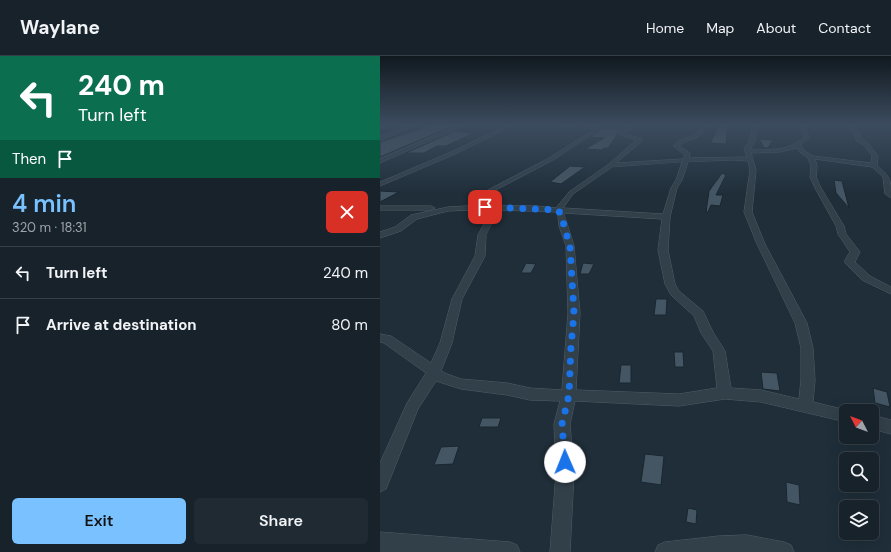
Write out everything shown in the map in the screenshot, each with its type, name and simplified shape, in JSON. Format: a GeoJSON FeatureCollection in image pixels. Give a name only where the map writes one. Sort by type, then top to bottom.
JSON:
{"type":"FeatureCollection","features":[{"type":"Feature","properties":{"kind":"street"},"geometry":{"type":"LineString","coordinates":[[380,160],[408,148]]}},
{"type":"Feature","properties":{"kind":"street"},"geometry":{"type":"LineString","coordinates":[[380,184],[464,148]]}},
{"type":"Feature","properties":{"kind":"street"},"geometry":{"type":"LineString","coordinates":[[469,208],[488,192],[551,159],[568,148]]}},
{"type":"Feature","properties":{"kind":"street"},"geometry":{"type":"LineString","coordinates":[[558,210],[571,193],[611,165],[631,148]]}},
{"type":"Feature","properties":{"kind":"street"},"geometry":{"type":"LineString","coordinates":[[680,148],[688,154],[679,180],[674,188],[666,217],[664,250],[670,284],[675,293],[699,314],[707,333],[719,351],[725,393]]}},
{"type":"Feature","properties":{"kind":"street"},"geometry":{"type":"LineString","coordinates":[[746,148],[753,170],[748,212],[761,244],[801,323],[807,348],[808,380],[805,406]]}},
{"type":"Feature","properties":{"kind":"street"},"geometry":{"type":"LineString","coordinates":[[611,165],[685,162],[773,152],[789,148]]}},
{"type":"Feature","properties":{"kind":"street"},"geometry":{"type":"LineString","coordinates":[[800,148],[803,152],[812,157],[874,165],[886,177],[888,190],[891,196]]}},
{"type":"Feature","properties":{"kind":"street"},"geometry":{"type":"LineString","coordinates":[[870,148],[875,156],[874,165]]}},
{"type":"Feature","properties":{"kind":"street"},"geometry":{"type":"LineString","coordinates":[[812,157],[814,166],[813,177],[840,226],[842,234],[855,252],[850,260],[850,263],[866,278],[891,291]]}},
{"type":"Feature","properties":{"kind":"street"},"geometry":{"type":"LineString","coordinates":[[380,177],[393,179]]}},
{"type":"Feature","properties":{"kind":"street"},"geometry":{"type":"LineString","coordinates":[[380,208],[448,209],[497,207],[558,210],[592,214],[666,217]]}},
{"type":"Feature","properties":{"kind":"street"},"geometry":{"type":"LineString","coordinates":[[380,483],[412,407],[434,372],[446,343],[457,299],[480,256],[482,235],[497,207]]}},
{"type":"Feature","properties":{"kind":"street"},"geometry":{"type":"LineString","coordinates":[[380,235],[398,229],[414,217],[448,209]]}},
{"type":"Feature","properties":{"kind":"street"},"geometry":{"type":"LineString","coordinates":[[558,210],[562,216],[570,246],[574,313],[569,395],[562,424],[566,473],[560,552]]}},
{"type":"Feature","properties":{"kind":"street"},"geometry":{"type":"LineString","coordinates":[[380,338],[387,339],[442,378],[461,384],[507,389],[530,394],[651,400],[679,400],[725,393],[761,396],[839,414]]}},
{"type":"Feature","properties":{"kind":"street"},"geometry":{"type":"LineString","coordinates":[[879,424],[891,427]]}},
{"type":"Feature","properties":{"kind":"street"},"geometry":{"type":"LineString","coordinates":[[380,542],[408,546],[476,548],[510,552]]}},
{"type":"Feature","properties":{"kind":"street"},"geometry":{"type":"LineString","coordinates":[[666,552],[719,546],[747,545],[784,552]]}},
{"type":"Feature","properties":{"kind":"building"},"geometry":{"type":"Polygon","coordinates":[[[380,148],[401,148],[380,157],[380,148]]]}},
{"type":"Feature","properties":{"kind":"building"},"geometry":{"type":"Polygon","coordinates":[[[417,148],[433,148],[424,153],[406,153],[417,148]]]}},
{"type":"Feature","properties":{"kind":"building"},"geometry":{"type":"Polygon","coordinates":[[[586,148],[604,148],[602,150],[585,149],[586,148]]]}},
{"type":"Feature","properties":{"kind":"building"},"geometry":{"type":"Polygon","coordinates":[[[570,166],[585,167],[561,184],[550,182],[570,166]]]}},
{"type":"Feature","properties":{"kind":"building"},"geometry":{"type":"Polygon","coordinates":[[[722,173],[726,175],[716,195],[723,195],[720,206],[711,205],[708,212],[706,212],[709,191],[722,173]]]}},
{"type":"Feature","properties":{"kind":"building"},"geometry":{"type":"Polygon","coordinates":[[[834,180],[842,181],[849,208],[836,193],[834,180]]]}},
{"type":"Feature","properties":{"kind":"building"},"geometry":{"type":"Polygon","coordinates":[[[380,191],[399,192],[380,202],[380,191]]]}},
{"type":"Feature","properties":{"kind":"building"},"geometry":{"type":"Polygon","coordinates":[[[526,263],[536,264],[531,273],[521,273],[526,263]]]}},
{"type":"Feature","properties":{"kind":"building"},"geometry":{"type":"Polygon","coordinates":[[[583,263],[594,264],[589,274],[580,274],[583,263]]]}},
{"type":"Feature","properties":{"kind":"building"},"geometry":{"type":"Polygon","coordinates":[[[656,299],[667,299],[666,315],[654,315],[656,299]]]}},
{"type":"Feature","properties":{"kind":"building"},"geometry":{"type":"Polygon","coordinates":[[[674,352],[683,352],[684,367],[675,367],[674,352]]]}},
{"type":"Feature","properties":{"kind":"building"},"geometry":{"type":"Polygon","coordinates":[[[621,365],[631,365],[631,383],[619,383],[621,365]]]}},
{"type":"Feature","properties":{"kind":"building"},"geometry":{"type":"Polygon","coordinates":[[[761,372],[777,373],[780,391],[763,389],[761,372]]]}},
{"type":"Feature","properties":{"kind":"building"},"geometry":{"type":"Polygon","coordinates":[[[873,388],[887,392],[890,407],[875,403],[873,388]]]}},
{"type":"Feature","properties":{"kind":"building"},"geometry":{"type":"Polygon","coordinates":[[[482,418],[501,418],[498,427],[479,427],[482,418]]]}},
{"type":"Feature","properties":{"kind":"building"},"geometry":{"type":"Polygon","coordinates":[[[459,446],[453,464],[434,465],[441,447],[459,446]]]}},
{"type":"Feature","properties":{"kind":"building"},"geometry":{"type":"Polygon","coordinates":[[[645,454],[664,456],[661,485],[641,482],[645,454]]]}},
{"type":"Feature","properties":{"kind":"building"},"geometry":{"type":"Polygon","coordinates":[[[786,482],[799,485],[800,505],[787,502],[786,482]]]}},
{"type":"Feature","properties":{"kind":"building"},"geometry":{"type":"Polygon","coordinates":[[[688,508],[697,510],[696,524],[686,522],[688,508]]]}},
{"type":"Feature","properties":{"kind":"route"},"geometry":{"type":"LineString","coordinates":[[485,207],[558,210],[562,216],[570,246],[574,313],[569,395],[562,424],[565,462]]}}]}
